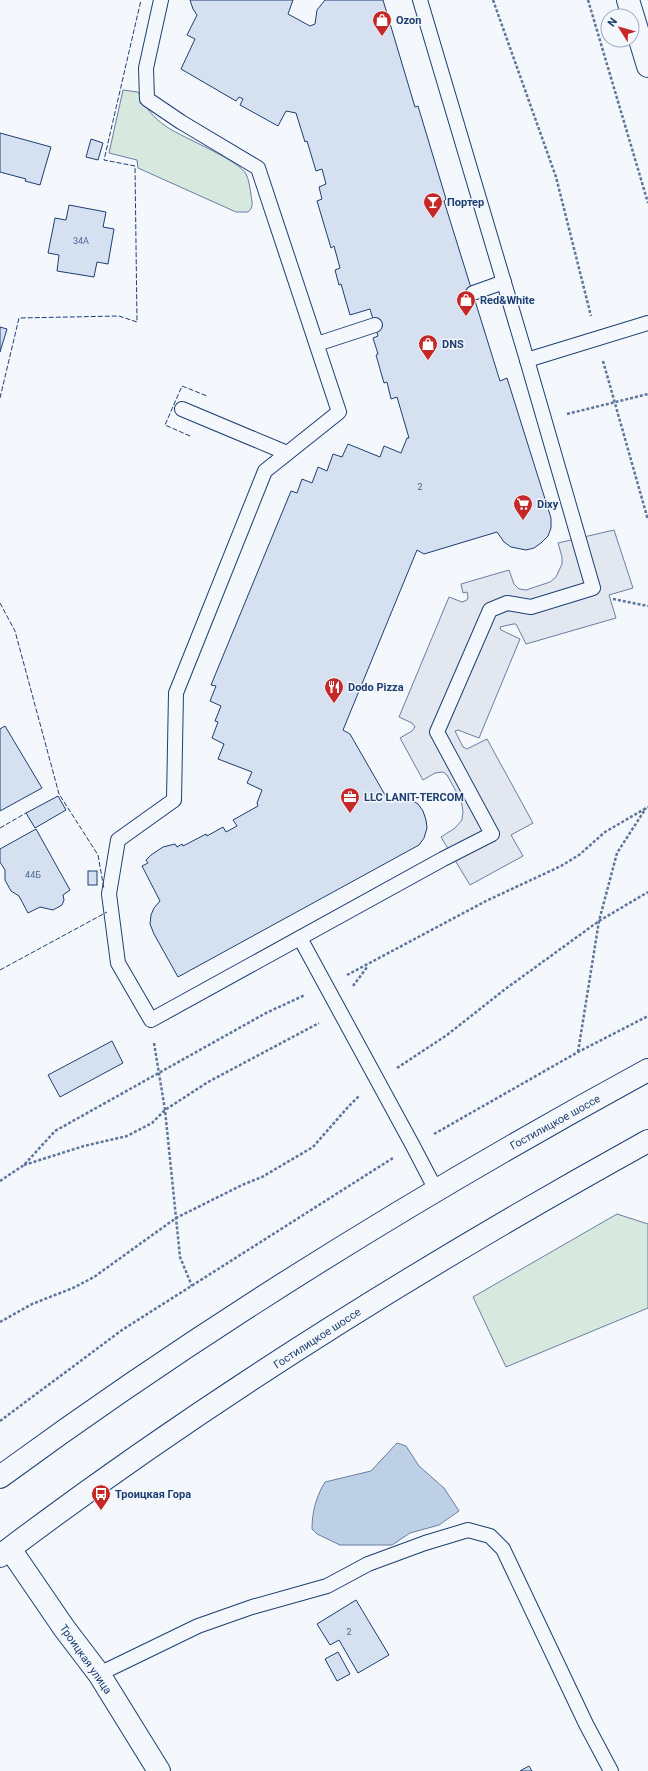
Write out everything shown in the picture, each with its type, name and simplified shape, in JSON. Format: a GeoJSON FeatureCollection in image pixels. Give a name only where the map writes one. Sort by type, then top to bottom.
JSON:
{"type":"FeatureCollection","features":[{"type":"Feature","properties":{"kind":"main road"},"geometry":{"type":"LineString","coordinates":[[628,0],[648,66]]}},
{"type":"Feature","properties":{"kind":"main road","name":"Гостилицкое шоссе"},"geometry":{"type":"LineString","coordinates":[[0,1478],[96,1408],[194,1343],[436,1190],[648,1070]]}},
{"type":"Feature","properties":{"kind":"main road","name":"Гостилицкое шоссе"},"geometry":{"type":"LineString","coordinates":[[5,1552],[135,1458],[353,1314],[478,1237],[648,1141]]}},
{"type":"Feature","properties":{"kind":"main road","name":"Троицкая улица"},"geometry":{"type":"LineString","coordinates":[[5,1552],[99,1674],[159,1771]]}},
{"type":"Feature","properties":{"kind":"lane"},"geometry":{"type":"LineString","coordinates":[[160,0],[146,68],[147,99],[180,122],[258,168],[339,412],[265,471],[176,693],[174,800],[118,840],[108,894],[118,963],[151,1020],[492,834],[437,732],[490,610],[507,603],[531,606],[593,588],[420,0]]}},
{"type":"Feature","properties":{"kind":"lane"},"geometry":{"type":"LineString","coordinates":[[473,293],[504,282]]}},
{"type":"Feature","properties":{"kind":"lane"},"geometry":{"type":"LineString","coordinates":[[527,360],[648,323]]}},
{"type":"Feature","properties":{"kind":"lane"},"geometry":{"type":"LineString","coordinates":[[317,344],[375,325]]}},
{"type":"Feature","properties":{"kind":"lane"},"geometry":{"type":"LineString","coordinates":[[182,409],[287,452]]}},
{"type":"Feature","properties":{"kind":"lane"},"geometry":{"type":"LineString","coordinates":[[300,938],[414,1146],[436,1190]]}},
{"type":"Feature","properties":{"kind":"lane"},"geometry":{"type":"LineString","coordinates":[[99,1674],[198,1626],[252,1607],[327,1586],[368,1564],[468,1530],[490,1536],[503,1549],[586,1724],[611,1771]]}},
{"type":"Feature","properties":{"kind":"path"},"geometry":{"type":"LineString","coordinates":[[493,0],[556,177],[596,339],[648,520]]}},
{"type":"Feature","properties":{"kind":"path"},"geometry":{"type":"LineString","coordinates":[[588,0],[648,203]]}},
{"type":"Feature","properties":{"kind":"path"},"geometry":{"type":"LineString","coordinates":[[544,420],[615,401],[648,394]]}},
{"type":"Feature","properties":{"kind":"path"},"geometry":{"type":"LineString","coordinates":[[593,588],[614,599],[648,606]]}},
{"type":"Feature","properties":{"kind":"path"},"geometry":{"type":"LineString","coordinates":[[578,1052],[599,921],[617,853],[647,807]]}},
{"type":"Feature","properties":{"kind":"path"},"geometry":{"type":"LineString","coordinates":[[0,1181],[24,1165],[55,1131],[266,1012],[326,986],[473,908],[561,866],[579,855],[605,832],[647,807]]}},
{"type":"Feature","properties":{"kind":"path"},"geometry":{"type":"LineString","coordinates":[[0,1322],[32,1304],[73,1288],[94,1277],[176,1218],[242,1185],[262,1177],[313,1147],[348,1107],[378,1080],[447,1035],[504,990],[599,921],[648,892]]}},
{"type":"Feature","properties":{"kind":"path"},"geometry":{"type":"LineString","coordinates":[[24,1165],[84,1146],[127,1136],[152,1123],[165,1110],[208,1082],[316,1026],[325,1019],[349,993],[361,974],[370,964]]}},
{"type":"Feature","properties":{"kind":"path"},"geometry":{"type":"LineString","coordinates":[[0,1421],[122,1330],[414,1146],[578,1052],[648,1016]]}},
{"type":"Feature","properties":{"kind":"path"},"geometry":{"type":"LineString","coordinates":[[151,1020],[158,1074],[165,1110],[180,1257],[192,1286]]}},
{"type":"Feature","properties":{"kind":"shaded area"},"geometry":{"type":"Polygon","coordinates":[[[123,90],[138,92],[150,112],[157,120],[175,132],[233,162],[241,168],[248,179],[252,204],[250,210],[248,212],[236,212],[138,168],[137,160],[109,153],[123,90]]]}},
{"type":"Feature","properties":{"kind":"shaded area"},"geometry":{"type":"Polygon","coordinates":[[[614,530],[633,588],[609,595],[616,618],[526,644],[516,624],[500,627],[501,630],[520,639],[479,738],[458,730],[455,731],[463,747],[467,749],[487,739],[533,823],[511,835],[523,856],[470,885],[441,837],[455,828],[462,820],[463,811],[461,800],[447,775],[443,772],[435,773],[423,780],[400,738],[412,731],[415,727],[412,723],[399,717],[449,597],[462,602],[467,600],[467,592],[463,593],[461,584],[509,570],[514,584],[519,589],[526,590],[550,582],[556,577],[562,564],[562,557],[558,543],[614,530]]]}},
{"type":"Feature","properties":{"kind":"shaded area"},"geometry":{"type":"Polygon","coordinates":[[[617,1214],[648,1224],[648,1308],[506,1367],[473,1297],[617,1214]]]}},
{"type":"Feature","properties":{"kind":"water"},"geometry":{"type":"Polygon","coordinates":[[[397,1443],[406,1446],[419,1466],[444,1488],[459,1511],[439,1525],[410,1533],[392,1545],[340,1545],[317,1534],[312,1529],[313,1517],[317,1499],[325,1482],[371,1471],[397,1443]]]}},
{"type":"Feature","properties":{"kind":"building"},"geometry":{"type":"Polygon","coordinates":[[[190,0],[293,0],[288,14],[310,26],[315,24],[317,10],[325,0],[383,0],[415,107],[418,106],[446,199],[444,201],[500,381],[507,378],[551,518],[551,528],[548,536],[541,543],[534,548],[526,550],[511,547],[504,542],[497,532],[424,554],[417,550],[343,730],[350,734],[388,800],[395,798],[411,800],[418,804],[423,811],[427,828],[424,838],[419,845],[178,977],[150,924],[151,915],[154,908],[160,901],[142,866],[148,863],[146,860],[151,855],[163,847],[175,844],[177,847],[182,844],[183,846],[206,834],[207,836],[223,827],[226,832],[237,826],[233,820],[258,806],[257,803],[262,790],[247,783],[252,772],[218,759],[224,744],[212,738],[218,722],[215,721],[221,706],[210,701],[216,686],[211,685],[291,491],[297,493],[302,479],[312,483],[318,467],[327,471],[333,454],[342,457],[348,444],[380,457],[384,446],[401,453],[407,438],[409,438],[397,397],[391,399],[387,382],[384,383],[373,338],[378,336],[370,309],[350,315],[341,284],[339,285],[335,270],[340,268],[334,246],[331,248],[317,201],[322,199],[319,187],[326,184],[322,169],[316,171],[307,141],[305,142],[296,113],[286,111],[278,126],[240,105],[243,99],[239,97],[236,101],[181,69],[195,39],[187,35],[197,15],[190,0]]]}},
{"type":"Feature","properties":{"kind":"building"},"geometry":{"type":"Polygon","coordinates":[[[0,133],[51,147],[40,185],[25,181],[26,179],[0,172],[0,133]]]}},
{"type":"Feature","properties":{"kind":"building"},"geometry":{"type":"Polygon","coordinates":[[[91,139],[103,143],[98,160],[86,157],[91,139]]]}},
{"type":"Feature","properties":{"kind":"building"},"geometry":{"type":"Polygon","coordinates":[[[69,205],[106,212],[103,227],[114,229],[108,264],[97,262],[94,277],[57,271],[59,255],[48,253],[55,218],[66,220],[69,205]]]}},
{"type":"Feature","properties":{"kind":"building"},"geometry":{"type":"Polygon","coordinates":[[[0,327],[7,329],[0,352],[0,327]]]}},
{"type":"Feature","properties":{"kind":"building"},"geometry":{"type":"Polygon","coordinates":[[[5,726],[42,788],[0,811],[0,729],[5,726]]]}},
{"type":"Feature","properties":{"kind":"building"},"geometry":{"type":"Polygon","coordinates":[[[58,796],[66,810],[35,828],[26,813],[58,796]]]}},
{"type":"Feature","properties":{"kind":"building"},"geometry":{"type":"Polygon","coordinates":[[[36,829],[70,890],[63,895],[64,900],[62,905],[53,910],[40,907],[28,913],[19,896],[11,891],[5,880],[5,870],[0,862],[0,849],[36,829]]]}},
{"type":"Feature","properties":{"kind":"building"},"geometry":{"type":"Polygon","coordinates":[[[88,871],[97,871],[97,885],[88,885],[88,871]]]}},
{"type":"Feature","properties":{"kind":"building"},"geometry":{"type":"Polygon","coordinates":[[[112,1041],[123,1063],[60,1097],[48,1075],[112,1041]]]}},
{"type":"Feature","properties":{"kind":"building"},"geometry":{"type":"Polygon","coordinates":[[[356,1600],[389,1655],[358,1673],[339,1640],[330,1645],[317,1624],[356,1600]]]}},
{"type":"Feature","properties":{"kind":"building"},"geometry":{"type":"Polygon","coordinates":[[[338,1652],[350,1674],[337,1681],[325,1659],[338,1652]]]}},
{"type":"Feature","properties":{"kind":"building"},"geometry":{"type":"Polygon","coordinates":[[[529,1766],[532,1771],[520,1771],[529,1766]]]}},
{"type":"Feature","properties":{"kind":"fence"},"geometry":{"type":"LineString","coordinates":[[0,398],[19,318],[119,316],[137,322],[135,166],[104,160],[141,0]]}},
{"type":"Feature","properties":{"kind":"fence"},"geometry":{"type":"LineString","coordinates":[[190,436],[165,425],[182,386],[207,396]]}},
{"type":"Feature","properties":{"kind":"fence"},"geometry":{"type":"LineString","coordinates":[[0,603],[15,631],[59,794],[98,855],[104,889]]}},
{"type":"Feature","properties":{"kind":"fence"},"geometry":{"type":"LineString","coordinates":[[0,828],[26,813]]}},
{"type":"Feature","properties":{"kind":"fence"},"geometry":{"type":"LineString","coordinates":[[0,970],[107,912]]}},
{"type":"Feature","properties":{"kind":"place","name":"Ozon"},"geometry":{"type":"Point","coordinates":[382,37]}},
{"type":"Feature","properties":{"kind":"place","name":"Портер"},"geometry":{"type":"Point","coordinates":[433,219]}},
{"type":"Feature","properties":{"kind":"place","name":"Red&White"},"geometry":{"type":"Point","coordinates":[466,317]}},
{"type":"Feature","properties":{"kind":"place","name":"DNS"},"geometry":{"type":"Point","coordinates":[428,361]}},
{"type":"Feature","properties":{"kind":"place","name":"Dixy"},"geometry":{"type":"Point","coordinates":[523,521]}},
{"type":"Feature","properties":{"kind":"place","name":"Dodo Pizza"},"geometry":{"type":"Point","coordinates":[334,704]}},
{"type":"Feature","properties":{"kind":"place","name":"LLC LANIT-TERCOM"},"geometry":{"type":"Point","coordinates":[350,814]}},
{"type":"Feature","properties":{"kind":"place","name":"Троицкая Гора"},"geometry":{"type":"Point","coordinates":[101,1511]}}]}
